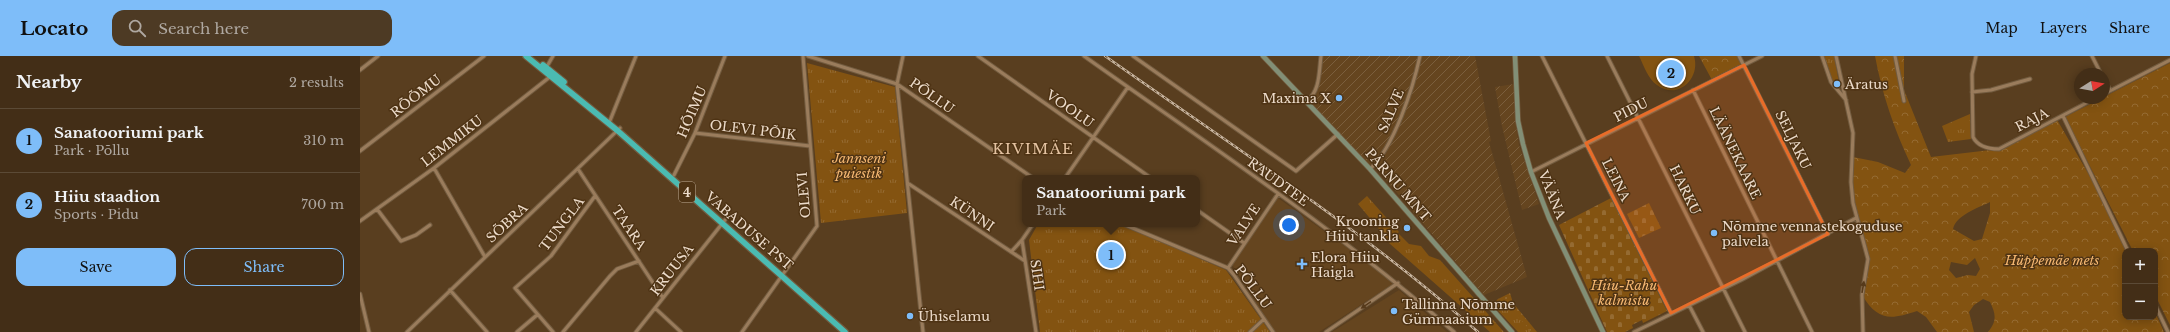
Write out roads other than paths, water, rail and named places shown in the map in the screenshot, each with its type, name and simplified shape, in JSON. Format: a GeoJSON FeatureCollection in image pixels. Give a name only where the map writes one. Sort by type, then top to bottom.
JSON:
{"type":"FeatureCollection","features":[{"type":"Feature","properties":{"kind":"highway","name":"VABADUSE PST"},"geometry":{"type":"LineString","coordinates":[[526,56],[545,69]]}},
{"type":"Feature","properties":{"kind":"highway","name":"VABADUSE PST"},"geometry":{"type":"LineString","coordinates":[[532,56],[552,75],[610,121],[851,332]]}},
{"type":"Feature","properties":{"kind":"highway","name":"VABADUSE PST"},"geometry":{"type":"LineString","coordinates":[[619,129],[674,175],[724,222]]}},
{"type":"Feature","properties":{"kind":"highway","name":"VABADUSE PST"},"geometry":{"type":"LineString","coordinates":[[783,274],[846,332]]}},
{"type":"Feature","properties":{"kind":"main road","name":"PÄRNU MNT"},"geometry":{"type":"LineString","coordinates":[[1263,56],[1370,169],[1512,332]]}},
{"type":"Feature","properties":{"kind":"main road","name":"VÄÄNA"},"geometry":{"type":"LineString","coordinates":[[1515,56],[1518,121],[1531,172],[1549,218],[1603,332]]}},
{"type":"Feature","properties":{"kind":"street"},"geometry":{"type":"LineString","coordinates":[[360,70],[378,56]]}},
{"type":"Feature","properties":{"kind":"street","name":"RÕÕMU"},"geometry":{"type":"LineString","coordinates":[[360,151],[484,56]]}},
{"type":"Feature","properties":{"kind":"street"},"geometry":{"type":"LineString","coordinates":[[545,69],[553,56]]}},
{"type":"Feature","properties":{"kind":"street"},"geometry":{"type":"LineString","coordinates":[[610,121],[636,56]]}},
{"type":"Feature","properties":{"kind":"street","name":"HÕIMU"},"geometry":{"type":"LineString","coordinates":[[674,175],[695,133],[725,56]]}},
{"type":"Feature","properties":{"kind":"street","name":"OLEVI"},"geometry":{"type":"LineString","coordinates":[[742,332],[817,226],[803,56]]}},
{"type":"Feature","properties":{"kind":"street","name":"PÕLLU"},"geometry":{"type":"LineString","coordinates":[[808,56],[897,84],[1029,175]]}},
{"type":"Feature","properties":{"kind":"street"},"geometry":{"type":"LineString","coordinates":[[903,56],[897,84],[909,184],[923,332]]}},
{"type":"Feature","properties":{"kind":"street","name":"VOOLU"},"geometry":{"type":"LineString","coordinates":[[978,56],[1147,175]]}},
{"type":"Feature","properties":{"kind":"street","name":"RAUDTEE"},"geometry":{"type":"LineString","coordinates":[[1084,56],[1278,194],[1398,283],[1454,332]]}},
{"type":"Feature","properties":{"kind":"street","name":"RAUDTEE"},"geometry":{"type":"LineString","coordinates":[[1133,56],[1296,171],[1338,134]]}},
{"type":"Feature","properties":{"kind":"street"},"geometry":{"type":"LineString","coordinates":[[1307,101],[1314,95],[1317,88],[1321,56]]}},
{"type":"Feature","properties":{"kind":"street","name":"SALVE"},"geometry":{"type":"LineString","coordinates":[[1370,169],[1385,150],[1411,89],[1420,56]]}},
{"type":"Feature","properties":{"kind":"street","name":"LEINA"},"geometry":{"type":"LineString","coordinates":[[1542,56],[1671,313]]}},
{"type":"Feature","properties":{"kind":"street","name":"HARKU"},"geometry":{"type":"LineString","coordinates":[[1607,56],[1722,289],[1745,332]]}},
{"type":"Feature","properties":{"kind":"street","name":"SELJAKU"},"geometry":{"type":"LineString","coordinates":[[1739,56],[1828,234]]}},
{"type":"Feature","properties":{"kind":"street","name":"PIDU"},"geometry":{"type":"LineString","coordinates":[[1531,172],[1586,143],[1762,56]]}},
{"type":"Feature","properties":{"kind":"street"},"geometry":{"type":"LineString","coordinates":[[1822,56],[1830,82],[1846,100]]}},
{"type":"Feature","properties":{"kind":"street"},"geometry":{"type":"LineString","coordinates":[[1836,56],[1853,133],[1851,182],[1856,218],[1860,226],[1868,259],[1862,295],[1863,332]]}},
{"type":"Feature","properties":{"kind":"street"},"geometry":{"type":"LineString","coordinates":[[1895,56],[1904,101]]}},
{"type":"Feature","properties":{"kind":"street"},"geometry":{"type":"LineString","coordinates":[[1976,56],[1972,74],[1972,92],[1991,90],[2030,79]]}},
{"type":"Feature","properties":{"kind":"street"},"geometry":{"type":"LineString","coordinates":[[2092,56],[2098,68]]}},
{"type":"Feature","properties":{"kind":"street"},"geometry":{"type":"LineString","coordinates":[[2110,90],[2170,60]]}},
{"type":"Feature","properties":{"kind":"street","name":"LEMMIKU"},"geometry":{"type":"LineString","coordinates":[[360,221],[434,168],[552,75]]}},
{"type":"Feature","properties":{"kind":"street"},"geometry":{"type":"LineString","coordinates":[[1067,175],[1128,87]]}},
{"type":"Feature","properties":{"kind":"street","name":"LÄÄNEKAARE"},"geometry":{"type":"LineString","coordinates":[[1693,90],[1812,332]]}},
{"type":"Feature","properties":{"kind":"street","name":"RAJA"},"geometry":{"type":"LineString","coordinates":[[1972,92],[1973,137],[1975,142],[1990,149],[1999,149],[2047,122],[2085,104]]}},
{"type":"Feature","properties":{"kind":"street"},"geometry":{"type":"LineString","coordinates":[[2062,116],[2127,248]]}},
{"type":"Feature","properties":{"kind":"street","name":"SÕBRA"},"geometry":{"type":"LineString","coordinates":[[407,332],[619,129]]}},
{"type":"Feature","properties":{"kind":"street","name":"OLEVI PÕIK"},"geometry":{"type":"LineString","coordinates":[[695,133],[810,146]]}},
{"type":"Feature","properties":{"kind":"street"},"geometry":{"type":"LineString","coordinates":[[434,168],[485,257]]}},
{"type":"Feature","properties":{"kind":"street","name":"TAARA"},"geometry":{"type":"LineString","coordinates":[[578,169],[663,298]]}},
{"type":"Feature","properties":{"kind":"street","name":"KÜNNI"},"geometry":{"type":"LineString","coordinates":[[909,184],[1025,261]]}},
{"type":"Feature","properties":{"kind":"street","name":"VALVE"},"geometry":{"type":"LineString","coordinates":[[1228,268],[1278,194]]}},
{"type":"Feature","properties":{"kind":"street","name":"TUNGLA"},"geometry":{"type":"LineString","coordinates":[[553,332],[537,315],[516,288],[551,256],[595,196]]}},
{"type":"Feature","properties":{"kind":"street"},"geometry":{"type":"LineString","coordinates":[[377,209],[401,241],[416,235],[430,225]]}},
{"type":"Feature","properties":{"kind":"street"},"geometry":{"type":"LineString","coordinates":[[1200,212],[1244,243]]}},
{"type":"Feature","properties":{"kind":"street"},"geometry":{"type":"LineString","coordinates":[[1634,332],[1722,289],[1856,218]]}},
{"type":"Feature","properties":{"kind":"street","name":"KRUUSA"},"geometry":{"type":"LineString","coordinates":[[636,332],[724,222]]}},
{"type":"Feature","properties":{"kind":"street"},"geometry":{"type":"LineString","coordinates":[[1011,252],[1031,227]]}},
{"type":"Feature","properties":{"kind":"street","name":"PÕLLU"},"geometry":{"type":"LineString","coordinates":[[1130,227],[1228,268],[1272,332]]}},
{"type":"Feature","properties":{"kind":"street","name":"SIHI"},"geometry":{"type":"LineString","coordinates":[[1022,240],[1036,332]]}},
{"type":"Feature","properties":{"kind":"street"},"geometry":{"type":"LineString","coordinates":[[563,332],[610,276],[617,270],[639,261]]}},
{"type":"Feature","properties":{"kind":"street"},"geometry":{"type":"LineString","coordinates":[[1326,332],[1398,283]]}},
{"type":"Feature","properties":{"kind":"street"},"geometry":{"type":"LineString","coordinates":[[450,290],[487,332]]}},
{"type":"Feature","properties":{"kind":"street"},"geometry":{"type":"LineString","coordinates":[[360,294],[369,332]]}},
{"type":"Feature","properties":{"kind":"street"},"geometry":{"type":"LineString","coordinates":[[1690,305],[1703,332]]}},
{"type":"Feature","properties":{"kind":"street"},"geometry":{"type":"LineString","coordinates":[[655,308],[680,332]]}},
{"type":"Feature","properties":{"kind":"street"},"geometry":{"type":"LineString","coordinates":[[2158,311],[2168,332]]}},
{"type":"Feature","properties":{"kind":"street"},"geometry":{"type":"LineString","coordinates":[[517,332],[537,315]]}},
{"type":"Feature","properties":{"kind":"street"},"geometry":{"type":"LineString","coordinates":[[1250,332],[1264,319]]}},
{"type":"Feature","properties":{"kind":"railway"},"geometry":{"type":"LineString","coordinates":[[1105,56],[1248,155],[1342,223],[1434,294],[1478,332]]}},
{"type":"Feature","properties":{"kind":"place","name":"Hiiu staadion"},"geometry":{"type":"Point","coordinates":[1671,73]}},
{"type":"Feature","properties":{"kind":"place","name":"Äratus"},"geometry":{"type":"Point","coordinates":[1837,84]}},
{"type":"Feature","properties":{"kind":"place","name":"Maxima X"},"geometry":{"type":"Point","coordinates":[1339,98]}},
{"type":"Feature","properties":{"kind":"place","name":"Krooning Hiiu tankla"},"geometry":{"type":"Point","coordinates":[1407,228]}},
{"type":"Feature","properties":{"kind":"place","name":"Nõmme vennastekoguduse palvela"},"geometry":{"type":"Point","coordinates":[1714,233]}},
{"type":"Feature","properties":{"kind":"place","name":"Sanatooriumi park"},"geometry":{"type":"Point","coordinates":[1111,255]}},
{"type":"Feature","properties":{"kind":"place","name":"Elora Hiiu Haigla"},"geometry":{"type":"Point","coordinates":[1302,264]}},
{"type":"Feature","properties":{"kind":"place","name":"Tallinna Nõmme Gümnaasium"},"geometry":{"type":"Point","coordinates":[1394,311]}},
{"type":"Feature","properties":{"kind":"place","name":"Ühiselamu"},"geometry":{"type":"Point","coordinates":[910,316]}},
{"type":"Feature","properties":{"kind":"district","name":"KIVIMÄE"},"geometry":{"type":"Point","coordinates":[1033,148]}},
{"type":"Feature","properties":{"kind":"park label","name":"Jannseni puiestik"},"geometry":{"type":"Point","coordinates":[859,166]}},
{"type":"Feature","properties":{"kind":"park label","name":"Hüppemäe mets"},"geometry":{"type":"Point","coordinates":[2052,260]}},
{"type":"Feature","properties":{"kind":"park label","name":"Hiiu-Rahu kalmistu"},"geometry":{"type":"Point","coordinates":[1624,292]}}]}
